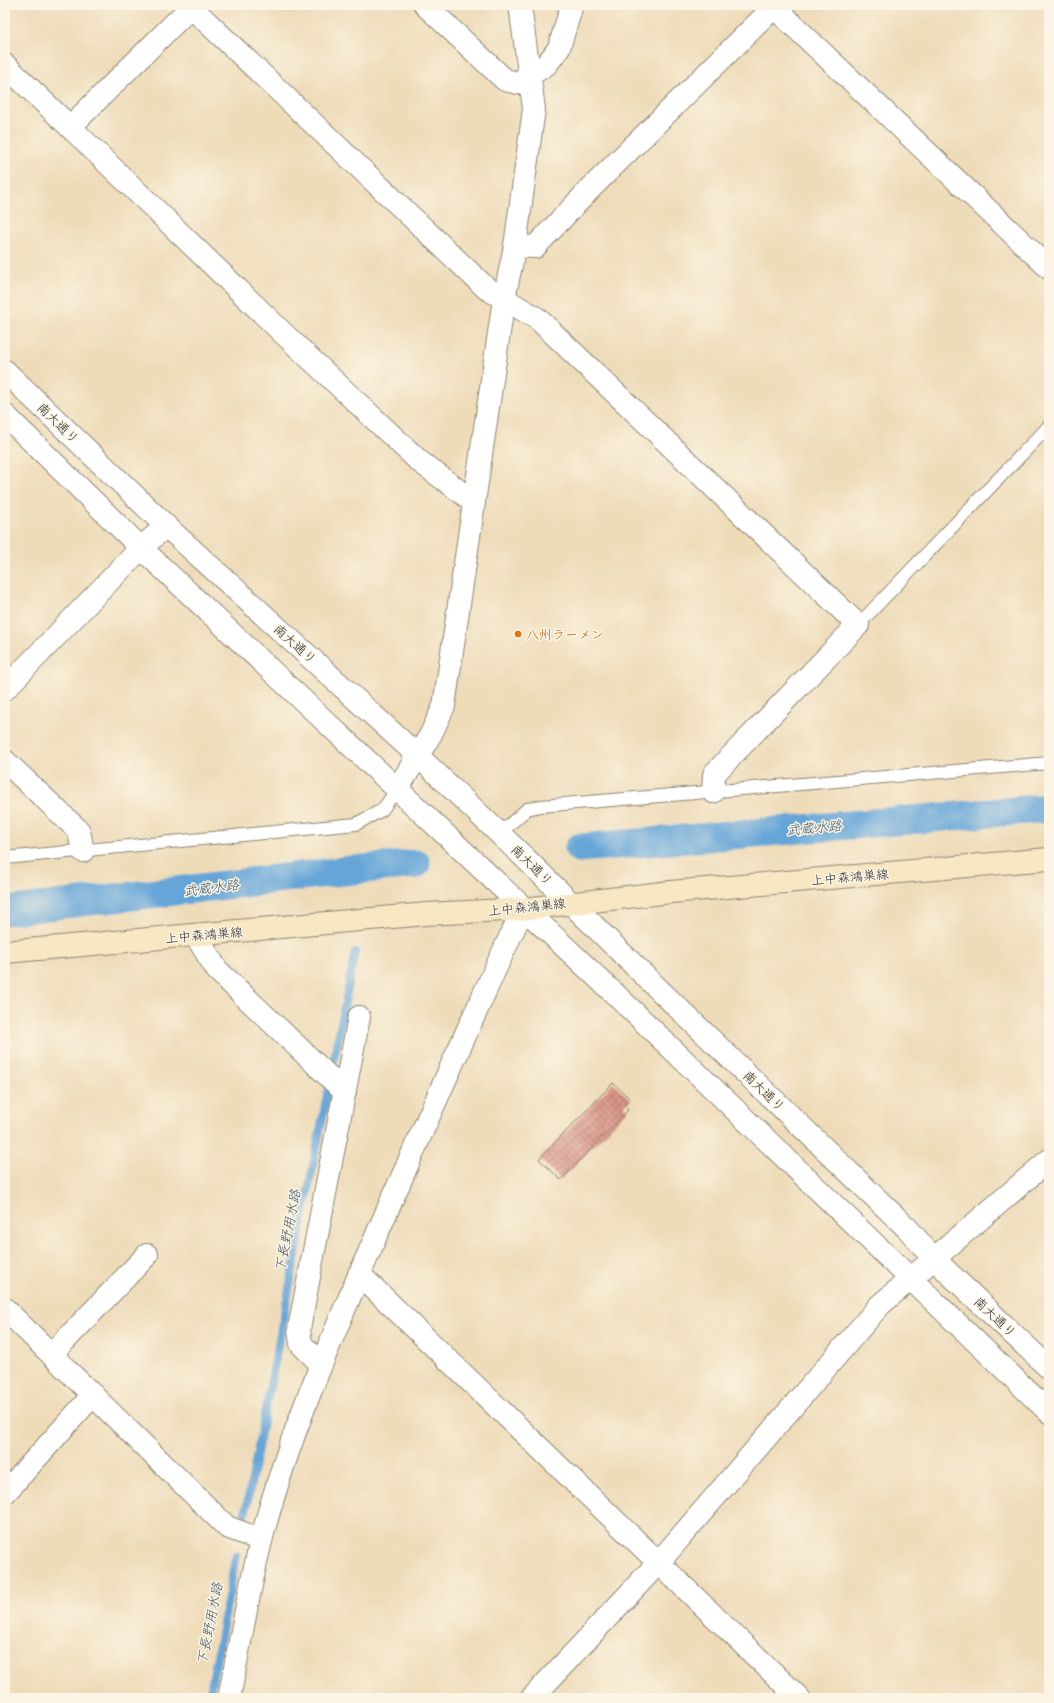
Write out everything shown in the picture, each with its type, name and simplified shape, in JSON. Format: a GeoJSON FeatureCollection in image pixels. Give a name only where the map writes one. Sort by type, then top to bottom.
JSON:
{"type":"FeatureCollection","features":[{"type":"Feature","properties":{"kind":"main road","name":"上中森鴻巣線"},"geometry":{"type":"LineString","coordinates":[[5,952],[196,936],[426,914],[523,909],[570,903],[1049,859]]}},
{"type":"Feature","properties":{"kind":"street"},"geometry":{"type":"LineString","coordinates":[[425,5],[505,80],[518,83],[547,64],[559,48],[572,5]]}},
{"type":"Feature","properties":{"kind":"street"},"geometry":{"type":"LineString","coordinates":[[398,788],[431,734],[444,706],[504,299],[515,246],[534,109],[520,5]]}},
{"type":"Feature","properties":{"kind":"street"},"geometry":{"type":"LineString","coordinates":[[70,127],[192,6],[486,288],[538,319],[858,625],[714,774],[713,792]]}},
{"type":"Feature","properties":{"kind":"street"},"geometry":{"type":"LineString","coordinates":[[515,246],[536,247],[591,188],[775,6],[1049,268]]}},
{"type":"Feature","properties":{"kind":"street"},"geometry":{"type":"LineString","coordinates":[[5,65],[285,335],[419,461],[474,502]]}},
{"type":"Feature","properties":{"kind":"street","name":"南大通り"},"geometry":{"type":"LineString","coordinates":[[5,371],[166,526],[418,756],[908,1229],[934,1259],[1049,1368]]}},
{"type":"Feature","properties":{"kind":"street"},"geometry":{"type":"LineString","coordinates":[[5,415],[141,548],[398,788],[911,1278],[1049,1412]]}},
{"type":"Feature","properties":{"kind":"street"},"geometry":{"type":"LineString","coordinates":[[5,689],[141,548],[166,526]]}},
{"type":"Feature","properties":{"kind":"street"},"geometry":{"type":"LineString","coordinates":[[5,761],[79,832],[83,851]]}},
{"type":"Feature","properties":{"kind":"street"},"geometry":{"type":"LineString","coordinates":[[229,1698],[261,1540],[286,1455],[359,1274],[470,1022],[523,909]]}},
{"type":"Feature","properties":{"kind":"street"},"geometry":{"type":"LineString","coordinates":[[196,936],[217,970],[336,1083]]}},
{"type":"Feature","properties":{"kind":"street"},"geometry":{"type":"LineString","coordinates":[[322,1364],[301,1344],[299,1329],[336,1083],[359,1017]]}},
{"type":"Feature","properties":{"kind":"street"},"geometry":{"type":"LineString","coordinates":[[532,1698],[659,1562],[880,1305],[1049,1160]]}},
{"type":"Feature","properties":{"kind":"street"},"geometry":{"type":"LineString","coordinates":[[52,1354],[147,1255]]}},
{"type":"Feature","properties":{"kind":"street"},"geometry":{"type":"LineString","coordinates":[[359,1274],[799,1698]]}},
{"type":"Feature","properties":{"kind":"street"},"geometry":{"type":"LineString","coordinates":[[5,1309],[227,1527],[261,1540]]}},
{"type":"Feature","properties":{"kind":"street"},"geometry":{"type":"LineString","coordinates":[[5,1493],[93,1395]]}},
{"type":"Feature","properties":{"kind":"lane"},"geometry":{"type":"LineString","coordinates":[[858,625],[1049,426]]}},
{"type":"Feature","properties":{"kind":"lane"},"geometry":{"type":"LineString","coordinates":[[499,834],[527,809],[1049,763]]}},
{"type":"Feature","properties":{"kind":"lane"},"geometry":{"type":"LineString","coordinates":[[5,858],[356,824],[382,810],[398,788]]}},
{"type":"Feature","properties":{"kind":"building"},"geometry":{"type":"Polygon","coordinates":[[[613,1083],[630,1099],[624,1106],[628,1110],[561,1180],[539,1159],[613,1083]]]}},
{"type":"Feature","properties":{"kind":"waterway","name":"武蔵水路"},"geometry":{"type":"LineString","coordinates":[[579,848],[1049,808]]}},
{"type":"Feature","properties":{"kind":"waterway","name":"武蔵水路"},"geometry":{"type":"LineString","coordinates":[[5,911],[352,870],[416,864]]}},
{"type":"Feature","properties":{"kind":"waterway","name":"下長野用水路"},"geometry":{"type":"LineString","coordinates":[[245,1514],[355,952]]}},
{"type":"Feature","properties":{"kind":"waterway","name":"下長野用水路"},"geometry":{"type":"LineString","coordinates":[[209,1698],[236,1555]]}},
{"type":"Feature","properties":{"kind":"place","name":"八州ラーメン"},"geometry":{"type":"Point","coordinates":[518,634]}}]}
